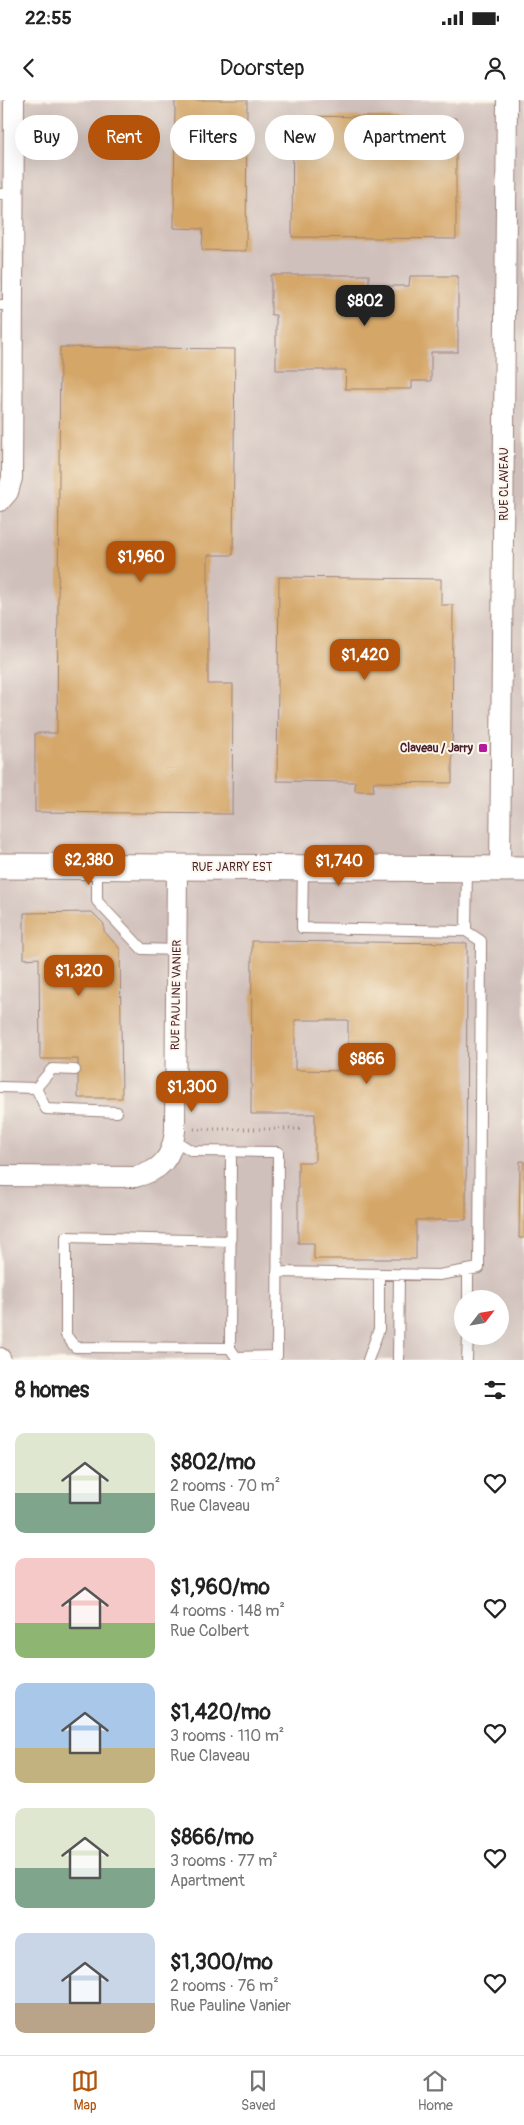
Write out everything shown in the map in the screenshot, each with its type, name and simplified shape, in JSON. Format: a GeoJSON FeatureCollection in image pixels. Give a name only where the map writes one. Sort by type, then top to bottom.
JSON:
{"type":"FeatureCollection","features":[{"type":"Feature","properties":{"kind":"street"},"geometry":{"type":"LineString","coordinates":[[0,501],[8,492],[12,478],[6,305],[7,194],[14,100]]}},
{"type":"Feature","properties":{"kind":"street","name":"RUE CLAVEAU"},"geometry":{"type":"LineString","coordinates":[[507,100],[512,869]]}},
{"type":"Feature","properties":{"kind":"street","name":"RUE JARRY EST"},"geometry":{"type":"LineString","coordinates":[[0,866],[512,869]]}},
{"type":"Feature","properties":{"kind":"street","name":"RUE PAULINE VANIER"},"geometry":{"type":"LineString","coordinates":[[0,1176],[125,1178],[144,1175],[152,1173],[163,1163],[172,1148],[174,1140],[177,867]]}},
{"type":"Feature","properties":{"kind":"lane"},"geometry":{"type":"LineString","coordinates":[[97,866],[98,901],[142,949],[177,950]]}},
{"type":"Feature","properties":{"kind":"lane"},"geometry":{"type":"LineString","coordinates":[[278,1272],[439,1275],[478,1268],[481,941],[466,931],[302,928],[302,867]]}},
{"type":"Feature","properties":{"kind":"lane"},"geometry":{"type":"LineString","coordinates":[[466,931],[467,869]]}},
{"type":"Feature","properties":{"kind":"lane"},"geometry":{"type":"LineString","coordinates":[[36,1088],[52,1069],[75,1070]]}},
{"type":"Feature","properties":{"kind":"lane"},"geometry":{"type":"LineString","coordinates":[[0,1087],[36,1088]]}},
{"type":"Feature","properties":{"kind":"lane"},"geometry":{"type":"LineString","coordinates":[[36,1088],[46,1109],[118,1112]]}},
{"type":"Feature","properties":{"kind":"lane"},"geometry":{"type":"LineString","coordinates":[[174,1140],[192,1151],[278,1152],[277,1356],[236,1357],[230,1348],[231,1152]]}},
{"type":"Feature","properties":{"kind":"lane"},"geometry":{"type":"LineString","coordinates":[[230,1241],[66,1238],[66,1335],[75,1347],[230,1348]]}},
{"type":"Feature","properties":{"kind":"lane"},"geometry":{"type":"LineString","coordinates":[[468,1270],[468,1290]]}},
{"type":"Feature","properties":{"kind":"lane"},"geometry":{"type":"LineString","coordinates":[[368,1360],[379,1329],[380,1274]]}},
{"type":"Feature","properties":{"kind":"lane"},"geometry":{"type":"LineString","coordinates":[[398,1360],[399,1275]]}},
{"type":"Feature","properties":{"kind":"lane"},"geometry":{"type":"LineString","coordinates":[[467,1360],[468,1345]]}},
{"type":"Feature","properties":{"kind":"path"},"geometry":{"type":"LineString","coordinates":[[194,1129],[302,1129]]}},
{"type":"Feature","properties":{"kind":"shaded area"},"geometry":{"type":"Polygon","coordinates":[[[0,100],[524,100],[524,1360],[0,1360],[0,100]]]}},
{"type":"Feature","properties":{"kind":"building"},"geometry":{"type":"Polygon","coordinates":[[[175,100],[247,100],[247,115],[175,115],[175,100]]]}},
{"type":"Feature","properties":{"kind":"building"},"geometry":{"type":"Polygon","coordinates":[[[334,117],[344,117],[344,160],[456,160],[456,239],[292,237],[293,160],[334,160],[334,117]]]}},
{"type":"Feature","properties":{"kind":"building"},"geometry":{"type":"Polygon","coordinates":[[[175,160],[247,160],[246,251],[202,250],[203,229],[174,228],[175,160]]]}},
{"type":"Feature","properties":{"kind":"building"},"geometry":{"type":"Polygon","coordinates":[[[271,275],[369,275],[369,286],[409,286],[410,276],[458,276],[458,352],[431,352],[431,381],[412,381],[412,389],[345,389],[346,370],[276,370],[276,315],[271,315],[271,275]]]}},
{"type":"Feature","properties":{"kind":"building"},"geometry":{"type":"Polygon","coordinates":[[[60,347],[235,349],[233,555],[208,555],[208,684],[233,684],[232,814],[35,812],[35,733],[57,733],[60,347]]]}},
{"type":"Feature","properties":{"kind":"building"},"geometry":{"type":"Polygon","coordinates":[[[279,577],[441,579],[441,605],[453,605],[452,783],[373,782],[374,791],[355,791],[355,782],[277,781],[279,577]]]}},
{"type":"Feature","properties":{"kind":"building"},"geometry":{"type":"Polygon","coordinates":[[[92,912],[104,924],[104,931],[120,949],[122,1098],[78,1098],[78,1059],[40,1059],[39,958],[24,959],[24,913],[92,912]]]}},
{"type":"Feature","properties":{"kind":"building"},"geometry":{"type":"Polygon","coordinates":[[[252,941],[467,943],[466,1220],[416,1220],[416,1259],[314,1259],[314,1243],[298,1243],[298,1162],[315,1162],[315,1114],[251,1114],[252,941]],[[295,1020],[295,1070],[348,1071],[348,1020],[295,1020]]]}},
{"type":"Feature","properties":{"kind":"building"},"geometry":{"type":"Polygon","coordinates":[[[520,1161],[524,1161],[524,1238],[519,1238],[520,1161]]]}},
{"type":"Feature","properties":{"kind":"place","name":"Claveau / Jarry"},"geometry":{"type":"Point","coordinates":[483,748]}}]}
